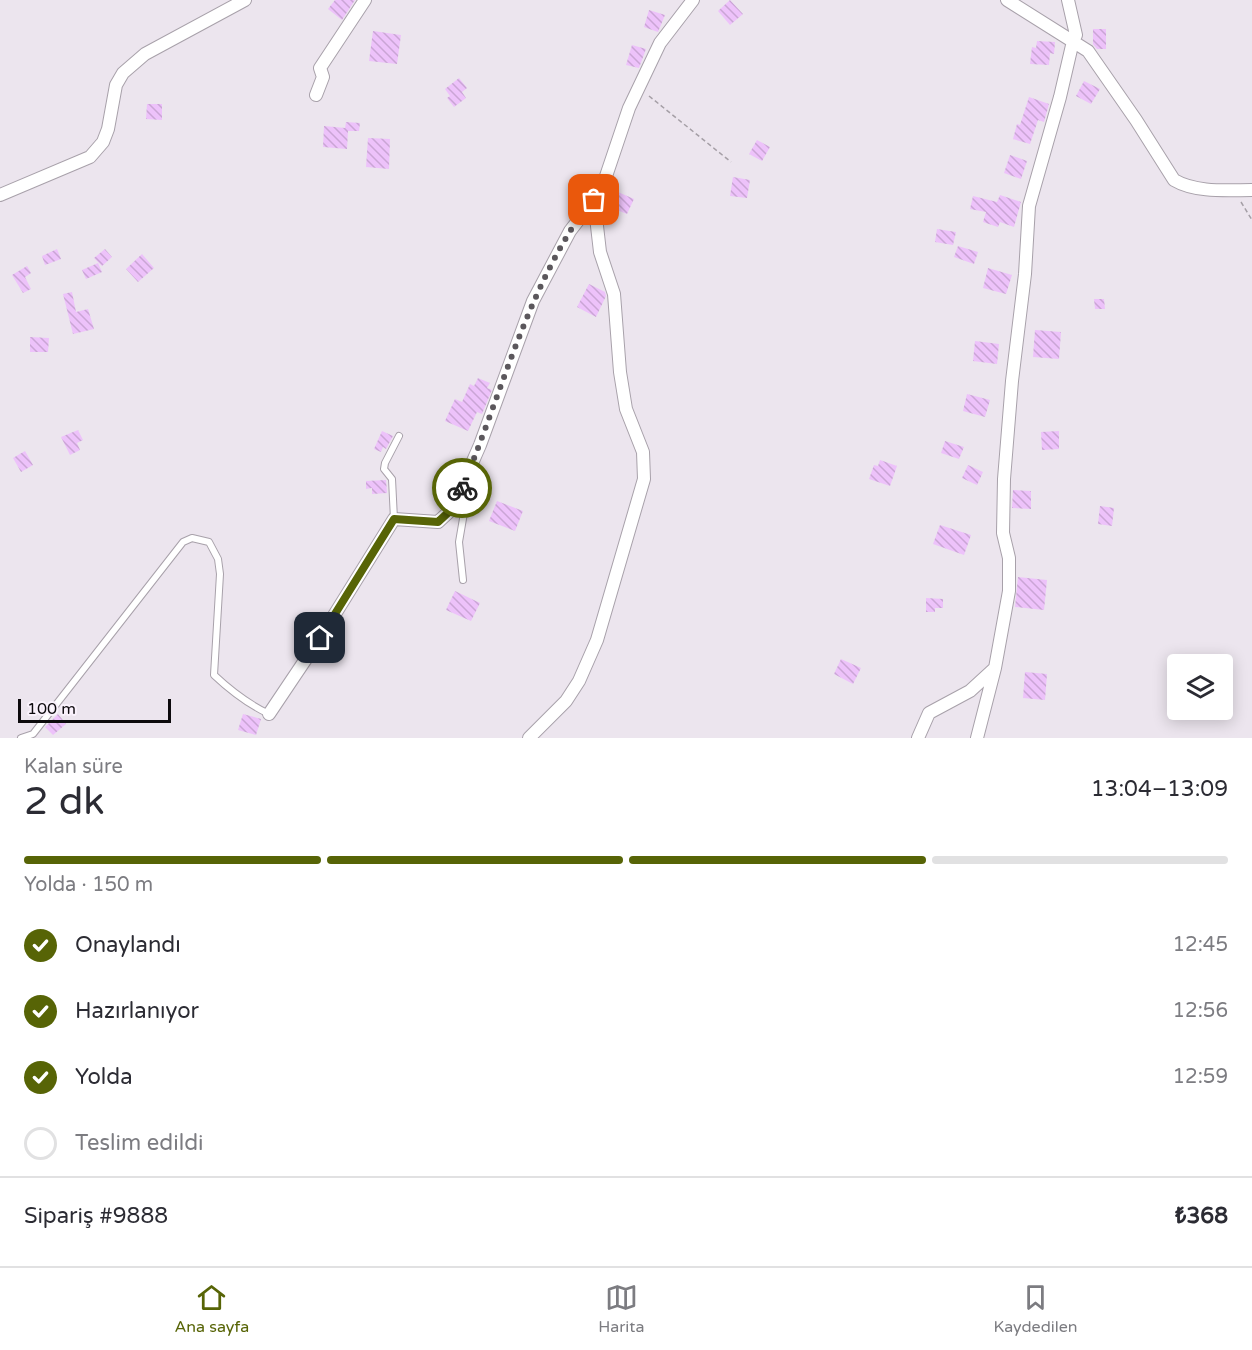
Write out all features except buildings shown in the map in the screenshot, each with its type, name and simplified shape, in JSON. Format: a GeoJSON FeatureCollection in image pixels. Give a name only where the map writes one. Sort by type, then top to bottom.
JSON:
{"type":"FeatureCollection","features":[{"type":"Feature","properties":{"kind":"street"},"geometry":{"type":"LineString","coordinates":[[0,195],[90,157],[103,142],[117,85],[123,73],[145,54],[245,0]]}},
{"type":"Feature","properties":{"kind":"street"},"geometry":{"type":"LineString","coordinates":[[316,95],[323,78],[320,68],[365,0]]}},
{"type":"Feature","properties":{"kind":"street"},"geometry":{"type":"LineString","coordinates":[[269,714],[320,638],[394,519],[438,522],[452,509],[480,445],[533,301],[570,231],[600,191],[629,108],[660,43],[693,0]]}},
{"type":"Feature","properties":{"kind":"street"},"geometry":{"type":"LineString","coordinates":[[1007,0],[1088,51],[1174,180],[1183,185],[1200,188],[1252,190]]}},
{"type":"Feature","properties":{"kind":"street"},"geometry":{"type":"LineString","coordinates":[[977,738],[995,668],[1009,591],[1009,558],[1003,533],[1004,479],[1012,381],[1025,274],[1029,206],[1060,97],[1072,40],[1076,35],[1068,0]]}},
{"type":"Feature","properties":{"kind":"street"},"geometry":{"type":"LineString","coordinates":[[529,738],[566,701],[584,671],[597,640],[644,479],[643,452],[626,409],[620,372],[614,294],[600,252],[594,200]]}},
{"type":"Feature","properties":{"kind":"street"},"geometry":{"type":"LineString","coordinates":[[918,738],[929,713],[970,691],[995,668]]}},
{"type":"Feature","properties":{"kind":"lane"},"geometry":{"type":"LineString","coordinates":[[394,519],[392,479],[384,469],[399,436]]}},
{"type":"Feature","properties":{"kind":"lane"},"geometry":{"type":"LineString","coordinates":[[456,502],[465,507],[459,542],[463,580]]}},
{"type":"Feature","properties":{"kind":"lane"},"geometry":{"type":"LineString","coordinates":[[21,738],[33,734],[183,542],[192,538],[208,542],[218,559],[220,574],[214,675],[228,688],[269,714]]}},
{"type":"Feature","properties":{"kind":"path"},"geometry":{"type":"LineString","coordinates":[[639,88],[731,162]]}},
{"type":"Feature","properties":{"kind":"path"},"geometry":{"type":"LineString","coordinates":[[1241,202],[1252,219]]}},
{"type":"Feature","properties":{"kind":"way so far"},"geometry":{"type":"LineString","coordinates":[[462,488],[533,301],[570,231],[594,200]]}},
{"type":"Feature","properties":{"kind":"route"},"geometry":{"type":"LineString","coordinates":[[320,638],[394,519],[438,522],[452,509],[462,488]]}}]}
